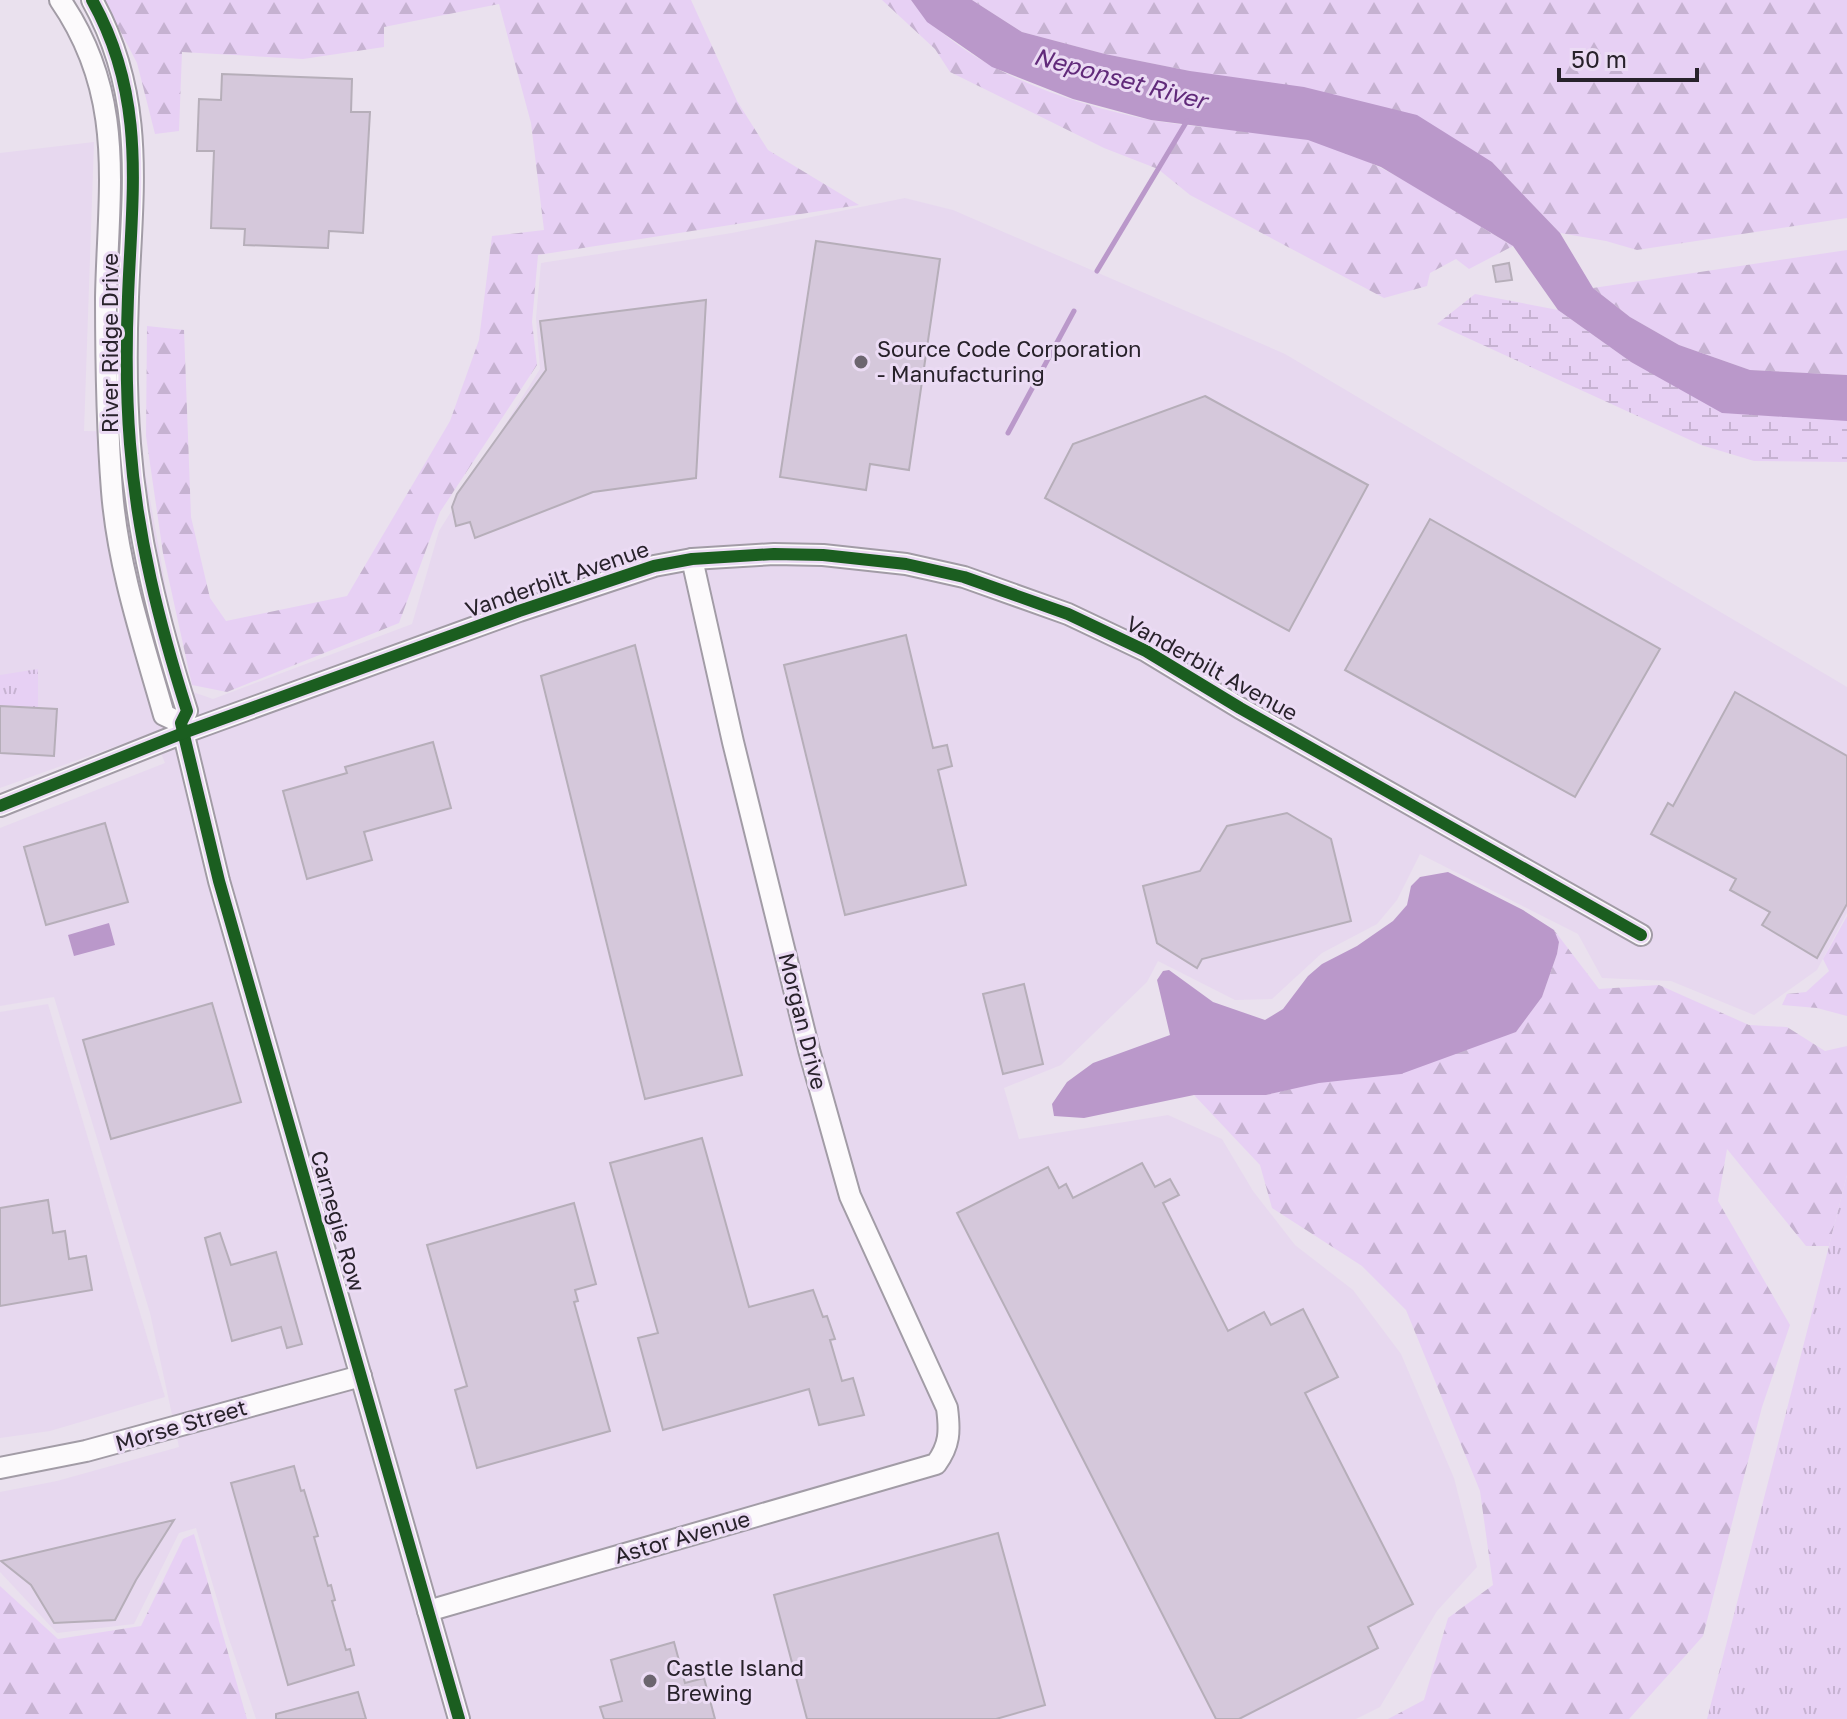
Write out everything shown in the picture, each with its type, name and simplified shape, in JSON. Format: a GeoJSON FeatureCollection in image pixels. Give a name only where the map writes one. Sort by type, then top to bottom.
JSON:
{"type":"FeatureCollection","features":[{"type":"Feature","properties":{"kind":"street","name":"River Ridge Drive"},"geometry":{"type":"LineString","coordinates":[[60,0],[72,17],[89,55],[105,99],[109,128],[112,169],[106,294],[106,397],[118,544],[128,591],[164,715],[182,728],[187,711],[160,626],[145,562],[130,443],[127,333],[135,174],[133,130],[114,51],[92,0]]}},
{"type":"Feature","properties":{"kind":"street","name":"Vanderbilt Avenue"},"geometry":{"type":"LineString","coordinates":[[0,806],[182,728],[654,566],[692,559],[787,554],[876,560],[964,577],[1068,614],[1146,651],[1240,708],[1641,935]]}},
{"type":"Feature","properties":{"kind":"street","name":"Morgan Drive"},"geometry":{"type":"LineString","coordinates":[[692,559],[733,742],[809,1050],[850,1196],[947,1408],[950,1430],[946,1449],[936,1464]]}},
{"type":"Feature","properties":{"kind":"street","name":"Carnegie Row"},"geometry":{"type":"LineString","coordinates":[[182,728],[219,881],[459,1719]]}},
{"type":"Feature","properties":{"kind":"street","name":"Morse Street"},"geometry":{"type":"LineString","coordinates":[[0,1468],[86,1451],[361,1376]]}},
{"type":"Feature","properties":{"kind":"street","name":"Astor Avenue"},"geometry":{"type":"LineString","coordinates":[[428,1611],[936,1464]]}},
{"type":"Feature","properties":{"kind":"shaded area"},"geometry":{"type":"Polygon","coordinates":[[[94,142],[84,431],[138,432],[172,622],[190,691],[213,699],[412,624],[439,531],[540,369],[536,318],[541,263],[732,233],[905,198],[953,210],[1285,354],[1847,687],[1847,913],[1817,970],[1754,1015],[1671,981],[1602,978],[1578,934],[1420,854],[1397,900],[1377,924],[1322,953],[1272,999],[1235,1000],[1158,961],[1147,982],[1061,1065],[1004,1088],[1019,1139],[1168,1115],[1222,1139],[1253,1191],[1295,1245],[1353,1290],[1401,1354],[1454,1478],[1477,1567],[1437,1611],[1380,1707],[1356,1719],[256,1719],[196,1528],[179,1533],[134,1624],[57,1633],[0,1572],[0,1492],[57,1481],[179,1447],[150,1313],[54,997],[0,1006],[0,828],[165,763],[153,733],[0,788],[0,153],[94,142]]]}},
{"type":"Feature","properties":{"kind":"shaded area"},"geometry":{"type":"Polygon","coordinates":[[[48,1004],[165,1397],[50,1431],[0,1438],[0,1012],[48,1004]]]}},
{"type":"Feature","properties":{"kind":"green space"},"geometry":{"type":"Polygon","coordinates":[[[104,0],[691,0],[737,101],[768,150],[859,205],[538,255],[532,322],[537,365],[440,512],[399,623],[227,692],[192,685],[163,553],[146,436],[147,326],[184,330],[191,517],[210,598],[226,621],[347,596],[450,421],[479,340],[492,236],[544,230],[531,123],[499,4],[384,27],[384,47],[303,59],[182,52],[179,131],[155,134],[137,63],[104,0]]]}},
{"type":"Feature","properties":{"kind":"green space"},"geometry":{"type":"Polygon","coordinates":[[[882,0],[911,0],[958,45],[1019,80],[1052,93],[1151,120],[1289,136],[1336,148],[1414,186],[1513,246],[1469,269],[1456,259],[1430,273],[1427,286],[1384,298],[1190,195],[1158,169],[1104,148],[950,72],[935,49],[882,0]]]}},
{"type":"Feature","properties":{"kind":"green space"},"geometry":{"type":"Polygon","coordinates":[[[972,0],[1847,0],[1847,218],[1637,250],[1560,233],[1492,162],[1190,71],[1105,54],[1022,32],[972,0]]]}},
{"type":"Feature","properties":{"kind":"green space"},"geometry":{"type":"Polygon","coordinates":[[[1847,250],[1847,375],[1750,370],[1679,345],[1630,317],[1593,288],[1847,250]]]}},
{"type":"Feature","properties":{"kind":"green space"},"geometry":{"type":"Polygon","coordinates":[[[1475,294],[1558,310],[1631,362],[1847,421],[1847,462],[1754,461],[1701,445],[1437,324],[1475,294]]]}},
{"type":"Feature","properties":{"kind":"green space"},"geometry":{"type":"Polygon","coordinates":[[[38,669],[38,708],[0,706],[0,675],[38,669]]]}},
{"type":"Feature","properties":{"kind":"green space"},"geometry":{"type":"Polygon","coordinates":[[[1847,916],[1847,1016],[1817,1008],[1782,1005],[1787,994],[1806,992],[1829,971],[1823,959],[1847,916]]]}},
{"type":"Feature","properties":{"kind":"green space"},"geometry":{"type":"Polygon","coordinates":[[[1554,930],[1599,989],[1659,985],[1749,1025],[1787,1027],[1825,1051],[1847,1046],[1847,1175],[1829,1246],[1806,1246],[1727,1149],[1718,1201],[1790,1325],[1762,1407],[1703,1636],[1629,1719],[1388,1719],[1424,1700],[1448,1618],[1493,1585],[1480,1491],[1406,1310],[1362,1266],[1272,1208],[1260,1165],[1194,1095],[1266,1095],[1516,1032],[1542,997],[1557,954],[1559,942],[1554,930]]]}},
{"type":"Feature","properties":{"kind":"green space"},"geometry":{"type":"Polygon","coordinates":[[[1847,1175],[1847,1719],[1707,1719],[1829,1246],[1847,1175]]]}},
{"type":"Feature","properties":{"kind":"green space"},"geometry":{"type":"Polygon","coordinates":[[[194,1534],[247,1719],[0,1719],[0,1586],[58,1639],[141,1626],[183,1539],[194,1534]]]}},
{"type":"Feature","properties":{"kind":"water","name":"Neponset River"},"geometry":{"type":"Polygon","coordinates":[[[911,0],[972,0],[1022,32],[1105,54],[1190,71],[1304,87],[1417,115],[1492,162],[1560,233],[1593,288],[1630,317],[1679,345],[1750,370],[1847,375],[1847,421],[1722,413],[1631,362],[1558,310],[1513,246],[1381,167],[1308,140],[1151,120],[1073,99],[992,67],[927,22],[911,0]]]}},
{"type":"Feature","properties":{"kind":"water"},"geometry":{"type":"Polygon","coordinates":[[[1448,872],[1523,910],[1554,930],[1559,942],[1557,954],[1542,997],[1516,1032],[1401,1074],[1319,1083],[1266,1095],[1194,1095],[1084,1118],[1054,1116],[1052,1104],[1067,1082],[1093,1063],[1170,1035],[1157,980],[1163,971],[1169,970],[1213,1002],[1265,1020],[1283,1009],[1308,976],[1322,964],[1357,946],[1393,921],[1407,905],[1411,886],[1420,877],[1448,872]]]}},
{"type":"Feature","properties":{"kind":"water"},"geometry":{"type":"Polygon","coordinates":[[[109,923],[115,945],[74,956],[68,935],[109,923]]]}},
{"type":"Feature","properties":{"kind":"building"},"geometry":{"type":"Polygon","coordinates":[[[222,74],[352,79],[351,112],[370,112],[363,233],[329,231],[328,248],[244,245],[245,229],[211,228],[214,151],[197,151],[199,99],[221,100],[222,74]]]}},
{"type":"Feature","properties":{"kind":"building","name":"Source Code Corporation - Manufacturing"},"geometry":{"type":"Polygon","coordinates":[[[816,241],[940,259],[909,470],[870,464],[866,490],[780,477],[816,241]]]}},
{"type":"Feature","properties":{"kind":"building"},"geometry":{"type":"Polygon","coordinates":[[[1509,263],[1512,280],[1496,282],[1493,266],[1509,263]]]}},
{"type":"Feature","properties":{"kind":"building"},"geometry":{"type":"Polygon","coordinates":[[[706,300],[696,478],[593,492],[475,538],[470,522],[456,526],[452,507],[457,494],[546,370],[540,321],[706,300]]]}},
{"type":"Feature","properties":{"kind":"building"},"geometry":{"type":"Polygon","coordinates":[[[1205,396],[1368,485],[1289,631],[1045,498],[1073,444],[1205,396]]]}},
{"type":"Feature","properties":{"kind":"building"},"geometry":{"type":"Polygon","coordinates":[[[1430,519],[1660,649],[1575,797],[1345,670],[1430,519]]]}},
{"type":"Feature","properties":{"kind":"building"},"geometry":{"type":"Polygon","coordinates":[[[906,635],[933,748],[947,745],[952,766],[938,770],[966,885],[845,915],[784,665],[906,635]]]}},
{"type":"Feature","properties":{"kind":"building"},"geometry":{"type":"Polygon","coordinates":[[[635,645],[742,1075],[645,1099],[541,676],[635,645]]]}},
{"type":"Feature","properties":{"kind":"building"},"geometry":{"type":"Polygon","coordinates":[[[1735,692],[1847,756],[1847,904],[1817,958],[1762,925],[1770,912],[1730,890],[1736,879],[1651,834],[1668,803],[1673,806],[1735,692]]]}},
{"type":"Feature","properties":{"kind":"building"},"geometry":{"type":"Polygon","coordinates":[[[0,706],[57,709],[54,756],[0,753],[0,706]]]}},
{"type":"Feature","properties":{"kind":"building"},"geometry":{"type":"Polygon","coordinates":[[[433,742],[451,808],[364,832],[372,860],[307,879],[283,791],[347,773],[345,767],[433,742]]]}},
{"type":"Feature","properties":{"kind":"building"},"geometry":{"type":"Polygon","coordinates":[[[1287,813],[1331,839],[1351,921],[1202,959],[1197,968],[1157,943],[1143,886],[1200,871],[1227,826],[1287,813]]]}},
{"type":"Feature","properties":{"kind":"building"},"geometry":{"type":"Polygon","coordinates":[[[105,823],[128,902],[46,925],[24,847],[105,823]]]}},
{"type":"Feature","properties":{"kind":"building"},"geometry":{"type":"Polygon","coordinates":[[[1024,984],[1043,1064],[1003,1074],[983,994],[1024,984]]]}},
{"type":"Feature","properties":{"kind":"building"},"geometry":{"type":"Polygon","coordinates":[[[212,1003],[241,1102],[111,1139],[83,1040],[212,1003]]]}},
{"type":"Feature","properties":{"kind":"building"},"geometry":{"type":"Polygon","coordinates":[[[702,1138],[749,1307],[813,1290],[835,1339],[830,1340],[842,1381],[853,1378],[864,1415],[819,1425],[809,1389],[663,1430],[638,1338],[658,1333],[610,1163],[702,1138]]]}},
{"type":"Feature","properties":{"kind":"building"},"geometry":{"type":"Polygon","coordinates":[[[1142,1163],[1155,1187],[1170,1179],[1179,1195],[1163,1203],[1228,1331],[1264,1312],[1271,1325],[1303,1309],[1338,1377],[1305,1393],[1413,1604],[1368,1627],[1378,1648],[1239,1719],[1216,1719],[957,1213],[1048,1167],[1059,1188],[1066,1184],[1073,1198],[1142,1163]]]}},
{"type":"Feature","properties":{"kind":"building"},"geometry":{"type":"Polygon","coordinates":[[[48,1200],[53,1233],[65,1231],[69,1259],[86,1256],[92,1290],[0,1306],[0,1208],[48,1200]]]}},
{"type":"Feature","properties":{"kind":"building"},"geometry":{"type":"Polygon","coordinates":[[[574,1203],[596,1284],[575,1290],[578,1301],[574,1302],[610,1431],[477,1468],[455,1390],[467,1386],[427,1245],[574,1203]]]}},
{"type":"Feature","properties":{"kind":"building"},"geometry":{"type":"Polygon","coordinates":[[[220,1233],[231,1265],[276,1252],[302,1344],[287,1348],[281,1327],[232,1341],[205,1238],[220,1233]]]}},
{"type":"Feature","properties":{"kind":"building"},"geometry":{"type":"Polygon","coordinates":[[[294,1466],[318,1536],[314,1537],[328,1586],[331,1585],[335,1600],[332,1601],[346,1650],[350,1649],[354,1665],[288,1685],[231,1483],[294,1466]]]}},
{"type":"Feature","properties":{"kind":"building"},"geometry":{"type":"Polygon","coordinates":[[[174,1520],[115,1620],[54,1623],[31,1585],[1,1561],[174,1520]]]}},
{"type":"Feature","properties":{"kind":"building"},"geometry":{"type":"Polygon","coordinates":[[[998,1533],[1045,1705],[996,1719],[807,1719],[774,1595],[998,1533]]]}},
{"type":"Feature","properties":{"kind":"building","name":"Castle Island Brewing"},"geometry":{"type":"Polygon","coordinates":[[[674,1642],[685,1683],[704,1678],[715,1719],[604,1719],[600,1707],[622,1701],[611,1660],[674,1642]]]}},
{"type":"Feature","properties":{"kind":"building"},"geometry":{"type":"Polygon","coordinates":[[[358,1692],[366,1719],[276,1719],[276,1714],[358,1692]]]}},
{"type":"Feature","properties":{"kind":"waterway","name":"Neponset River"},"geometry":{"type":"LineString","coordinates":[[1097,271],[1187,121]]}},
{"type":"Feature","properties":{"kind":"waterway"},"geometry":{"type":"LineString","coordinates":[[1008,433],[1074,311]]}},
{"type":"Feature","properties":{"kind":"cycle path"},"geometry":{"type":"LineString","coordinates":[[92,0],[110,37],[129,109],[133,183],[127,352],[130,444],[138,512],[151,579],[187,711],[181,723],[219,881],[459,1719]]}},
{"type":"Feature","properties":{"kind":"cycle path"},"geometry":{"type":"LineString","coordinates":[[0,806],[183,733],[519,611],[654,566],[692,559],[774,554],[823,555],[906,564],[964,577],[1068,614],[1146,651],[1240,708],[1641,935]]}},
{"type":"Feature","properties":{"kind":"place","name":"Source Code Corporation - Manufacturing"},"geometry":{"type":"Point","coordinates":[861,362]}},
{"type":"Feature","properties":{"kind":"place","name":"Castle Island Brewing"},"geometry":{"type":"Point","coordinates":[650,1681]}}]}
